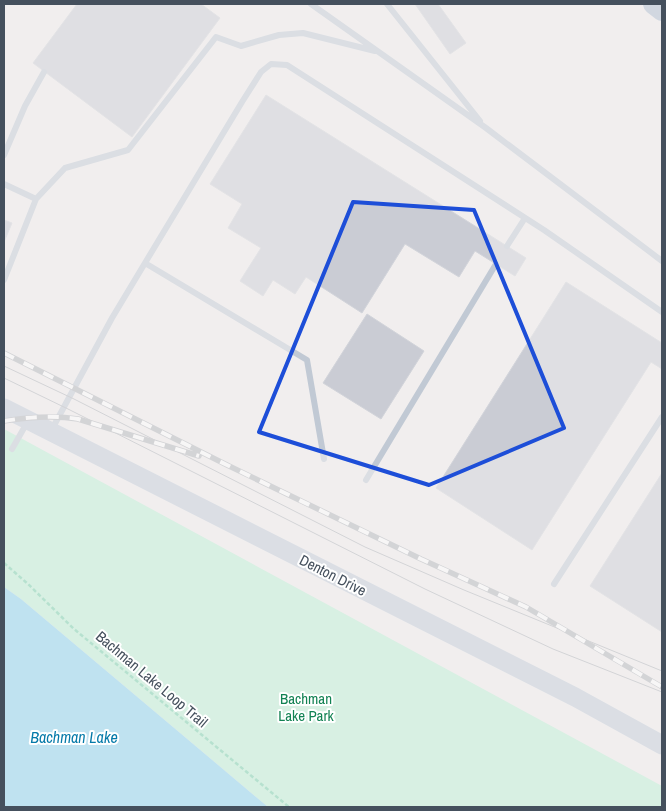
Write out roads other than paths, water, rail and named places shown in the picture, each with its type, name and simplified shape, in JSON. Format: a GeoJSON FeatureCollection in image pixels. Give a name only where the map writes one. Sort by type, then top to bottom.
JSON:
{"type":"FeatureCollection","features":[{"type":"Feature","properties":{"kind":"main road"},"geometry":{"type":"LineString","coordinates":[[653,4],[662,12]]}},
{"type":"Feature","properties":{"kind":"main road","name":"Denton Drive"},"geometry":{"type":"LineString","coordinates":[[4,408],[575,697],[662,745]]}},
{"type":"Feature","properties":{"kind":"lane"},"geometry":{"type":"LineString","coordinates":[[311,4],[486,128],[662,261]]}},
{"type":"Feature","properties":{"kind":"lane"},"geometry":{"type":"LineString","coordinates":[[387,4],[486,128]]}},
{"type":"Feature","properties":{"kind":"lane"},"geometry":{"type":"LineString","coordinates":[[4,280],[36,199],[65,168],[128,150],[216,37],[241,46],[279,36],[303,33],[375,50]]}},
{"type":"Feature","properties":{"kind":"lane"},"geometry":{"type":"LineString","coordinates":[[51,431],[112,318],[242,102],[261,72],[271,64],[287,66],[525,218],[662,312]]}},
{"type":"Feature","properties":{"kind":"lane"},"geometry":{"type":"LineString","coordinates":[[4,155],[25,106],[44,72]]}},
{"type":"Feature","properties":{"kind":"lane"},"geometry":{"type":"LineString","coordinates":[[4,184],[36,199]]}},
{"type":"Feature","properties":{"kind":"lane"},"geometry":{"type":"LineString","coordinates":[[507,246],[525,218]]}},
{"type":"Feature","properties":{"kind":"lane"},"geometry":{"type":"LineString","coordinates":[[145,263],[307,360],[324,459]]}},
{"type":"Feature","properties":{"kind":"lane"},"geometry":{"type":"LineString","coordinates":[[366,480],[496,264]]}},
{"type":"Feature","properties":{"kind":"lane"},"geometry":{"type":"LineString","coordinates":[[554,584],[662,417]]}},
{"type":"Feature","properties":{"kind":"lane"},"geometry":{"type":"LineString","coordinates":[[12,449],[28,420]]}},
{"type":"Feature","properties":{"kind":"water","name":"Bachman Lake"},"geometry":{"type":"Polygon","coordinates":[[[4,587],[21,599],[268,807],[4,807],[4,587]]]}},
{"type":"Feature","properties":{"kind":"tram line"},"geometry":{"type":"LineString","coordinates":[[4,366],[74,399],[365,547],[464,590],[662,671]]}},
{"type":"Feature","properties":{"kind":"tram line"},"geometry":{"type":"LineString","coordinates":[[4,378],[425,589],[553,649],[662,692]]}},
{"type":"Feature","properties":{"kind":"railway"},"geometry":{"type":"LineString","coordinates":[[4,353],[227,465],[421,559],[526,607],[662,687]]}},
{"type":"Feature","properties":{"kind":"railway"},"geometry":{"type":"LineString","coordinates":[[4,421],[41,417],[78,419],[199,456]]}},
{"type":"Feature","properties":{"kind":"park label","name":"Bachman Lake Park"},"geometry":{"type":"Point","coordinates":[306,706]}}]}
